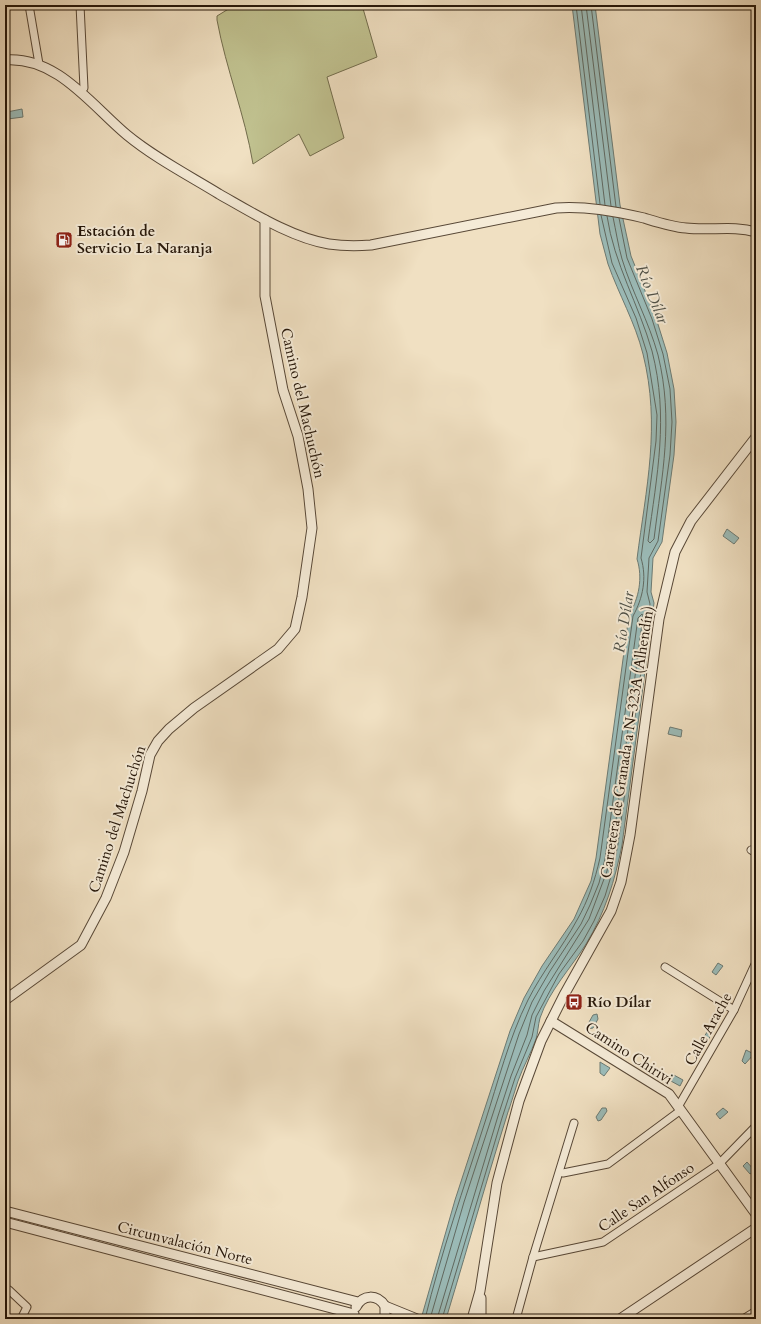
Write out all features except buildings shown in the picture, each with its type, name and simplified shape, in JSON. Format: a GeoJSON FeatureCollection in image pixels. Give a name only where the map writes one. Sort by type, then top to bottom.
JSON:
{"type":"FeatureCollection","features":[{"type":"Feature","properties":{"kind":"street"},"geometry":{"type":"LineString","coordinates":[[29,5],[38,64]]}},
{"type":"Feature","properties":{"kind":"street"},"geometry":{"type":"LineString","coordinates":[[80,5],[84,88],[80,92]]}},
{"type":"Feature","properties":{"kind":"street"},"geometry":{"type":"LineString","coordinates":[[5,60],[23,60],[38,64],[64,78],[142,146],[180,171],[265,220],[328,244],[346,246],[371,245],[556,208],[592,208],[685,228],[743,228],[756,232]]}},
{"type":"Feature","properties":{"kind":"street","name":"Camino del Machuchón"},"geometry":{"type":"LineString","coordinates":[[5,1000],[81,945],[106,898],[124,852],[142,791],[150,755],[158,741],[169,729],[194,708],[278,649],[294,629],[302,596],[312,528],[308,489],[298,436],[283,390],[265,296],[265,220]]}},
{"type":"Feature","properties":{"kind":"street","name":"Carretera de Granada a N-323A (Alhendín)"},"geometry":{"type":"LineString","coordinates":[[472,1319],[480,1291],[496,1190],[511,1125],[531,1065],[551,1021],[611,911],[621,882],[630,835],[659,619],[675,552],[691,521],[756,437]]}},
{"type":"Feature","properties":{"kind":"street","name":"Calle Arache"},"geometry":{"type":"LineString","coordinates":[[560,1172],[563,1174],[608,1164],[679,1108],[734,1010],[756,962]]}},
{"type":"Feature","properties":{"kind":"street"},"geometry":{"type":"LineString","coordinates":[[665,967],[734,1010]]}},
{"type":"Feature","properties":{"kind":"street","name":"Camino Chirivi"},"geometry":{"type":"LineString","coordinates":[[551,1021],[669,1094],[756,1214]]}},
{"type":"Feature","properties":{"kind":"street"},"geometry":{"type":"LineString","coordinates":[[516,1319],[533,1257],[574,1123]]}},
{"type":"Feature","properties":{"kind":"street","name":"Calle San Alfonso"},"geometry":{"type":"LineString","coordinates":[[533,1257],[603,1242],[719,1164],[756,1126]]}},
{"type":"Feature","properties":{"kind":"street","name":"Circunvalación Norte"},"geometry":{"type":"LineString","coordinates":[[5,1211],[358,1302]]}},
{"type":"Feature","properties":{"kind":"street","name":"Circunvalación Norte"},"geometry":{"type":"LineString","coordinates":[[5,1222],[355,1316]]}},
{"type":"Feature","properties":{"kind":"street"},"geometry":{"type":"LineString","coordinates":[[620,1319],[756,1228]]}},
{"type":"Feature","properties":{"kind":"street"},"geometry":{"type":"LineString","coordinates":[[9,1290],[27,1307],[21,1319]]}},
{"type":"Feature","properties":{"kind":"street","name":"Carretera de Granada a N-323A (Alhendín)"},"geometry":{"type":"LineString","coordinates":[[480,1291],[481,1319]]}},
{"type":"Feature","properties":{"kind":"street"},"geometry":{"type":"LineString","coordinates":[[355,1316],[358,1302],[362,1299],[373,1297],[378,1298],[385,1306],[417,1319]]}},
{"type":"Feature","properties":{"kind":"street"},"geometry":{"type":"LineString","coordinates":[[385,1306],[385,1319]]}},
{"type":"Feature","properties":{"kind":"street"},"geometry":{"type":"LineString","coordinates":[[743,1319],[756,1311]]}},
{"type":"Feature","properties":{"kind":"green space"},"geometry":{"type":"Polygon","coordinates":[[[235,5],[362,5],[377,57],[327,77],[344,138],[310,156],[299,134],[253,164],[250,146],[225,56],[217,20],[217,16],[235,5]]]}},
{"type":"Feature","properties":{"kind":"water"},"geometry":{"type":"Polygon","coordinates":[[[572,5],[595,5],[620,205],[631,256],[656,318],[667,353],[674,389],[676,422],[674,455],[662,542],[653,558],[651,592],[654,603],[622,845],[613,884],[593,932],[549,998],[540,1018],[536,1039],[520,1076],[508,1111],[446,1319],[421,1319],[455,1200],[510,1031],[524,998],[542,966],[574,919],[591,881],[596,858],[629,615],[638,595],[640,581],[637,559],[648,482],[651,406],[648,381],[640,342],[608,264],[600,234],[572,5]]]}},
{"type":"Feature","properties":{"kind":"water"},"geometry":{"type":"Polygon","coordinates":[[[22,109],[23,117],[8,119],[7,112],[22,109]]]}},
{"type":"Feature","properties":{"kind":"water"},"geometry":{"type":"Polygon","coordinates":[[[727,529],[739,538],[734,544],[723,536],[727,529]]]}},
{"type":"Feature","properties":{"kind":"water"},"geometry":{"type":"Polygon","coordinates":[[[670,727],[682,730],[681,737],[668,734],[670,727]]]}},
{"type":"Feature","properties":{"kind":"water"},"geometry":{"type":"Polygon","coordinates":[[[718,963],[723,966],[716,975],[712,972],[718,963]]]}},
{"type":"Feature","properties":{"kind":"water"},"geometry":{"type":"Polygon","coordinates":[[[597,1014],[598,1019],[593,1028],[588,1029],[588,1024],[593,1015],[597,1014]]]}},
{"type":"Feature","properties":{"kind":"water"},"geometry":{"type":"Polygon","coordinates":[[[709,1029],[713,1031],[707,1042],[702,1040],[709,1029]]]}},
{"type":"Feature","properties":{"kind":"water"},"geometry":{"type":"Polygon","coordinates":[[[746,1050],[754,1054],[745,1064],[742,1061],[746,1050]]]}},
{"type":"Feature","properties":{"kind":"water"},"geometry":{"type":"Polygon","coordinates":[[[600,1062],[610,1068],[604,1076],[600,1073],[600,1062]]]}},
{"type":"Feature","properties":{"kind":"water"},"geometry":{"type":"Polygon","coordinates":[[[672,1074],[683,1080],[680,1086],[669,1080],[672,1074]]]}},
{"type":"Feature","properties":{"kind":"water"},"geometry":{"type":"Polygon","coordinates":[[[602,1108],[606,1108],[607,1111],[601,1120],[598,1121],[596,1117],[602,1108]]]}},
{"type":"Feature","properties":{"kind":"water"},"geometry":{"type":"Polygon","coordinates":[[[723,1108],[728,1112],[720,1119],[716,1114],[723,1108]]]}},
{"type":"Feature","properties":{"kind":"water"},"geometry":{"type":"Polygon","coordinates":[[[747,1162],[755,1171],[750,1174],[743,1166],[747,1162]]]}},
{"type":"Feature","properties":{"kind":"place","name":"Estación de Servicio La Naranja"},"geometry":{"type":"Point","coordinates":[64,240]}},
{"type":"Feature","properties":{"kind":"place","name":"Río Dílar"},"geometry":{"type":"Point","coordinates":[574,1002]}}]}
